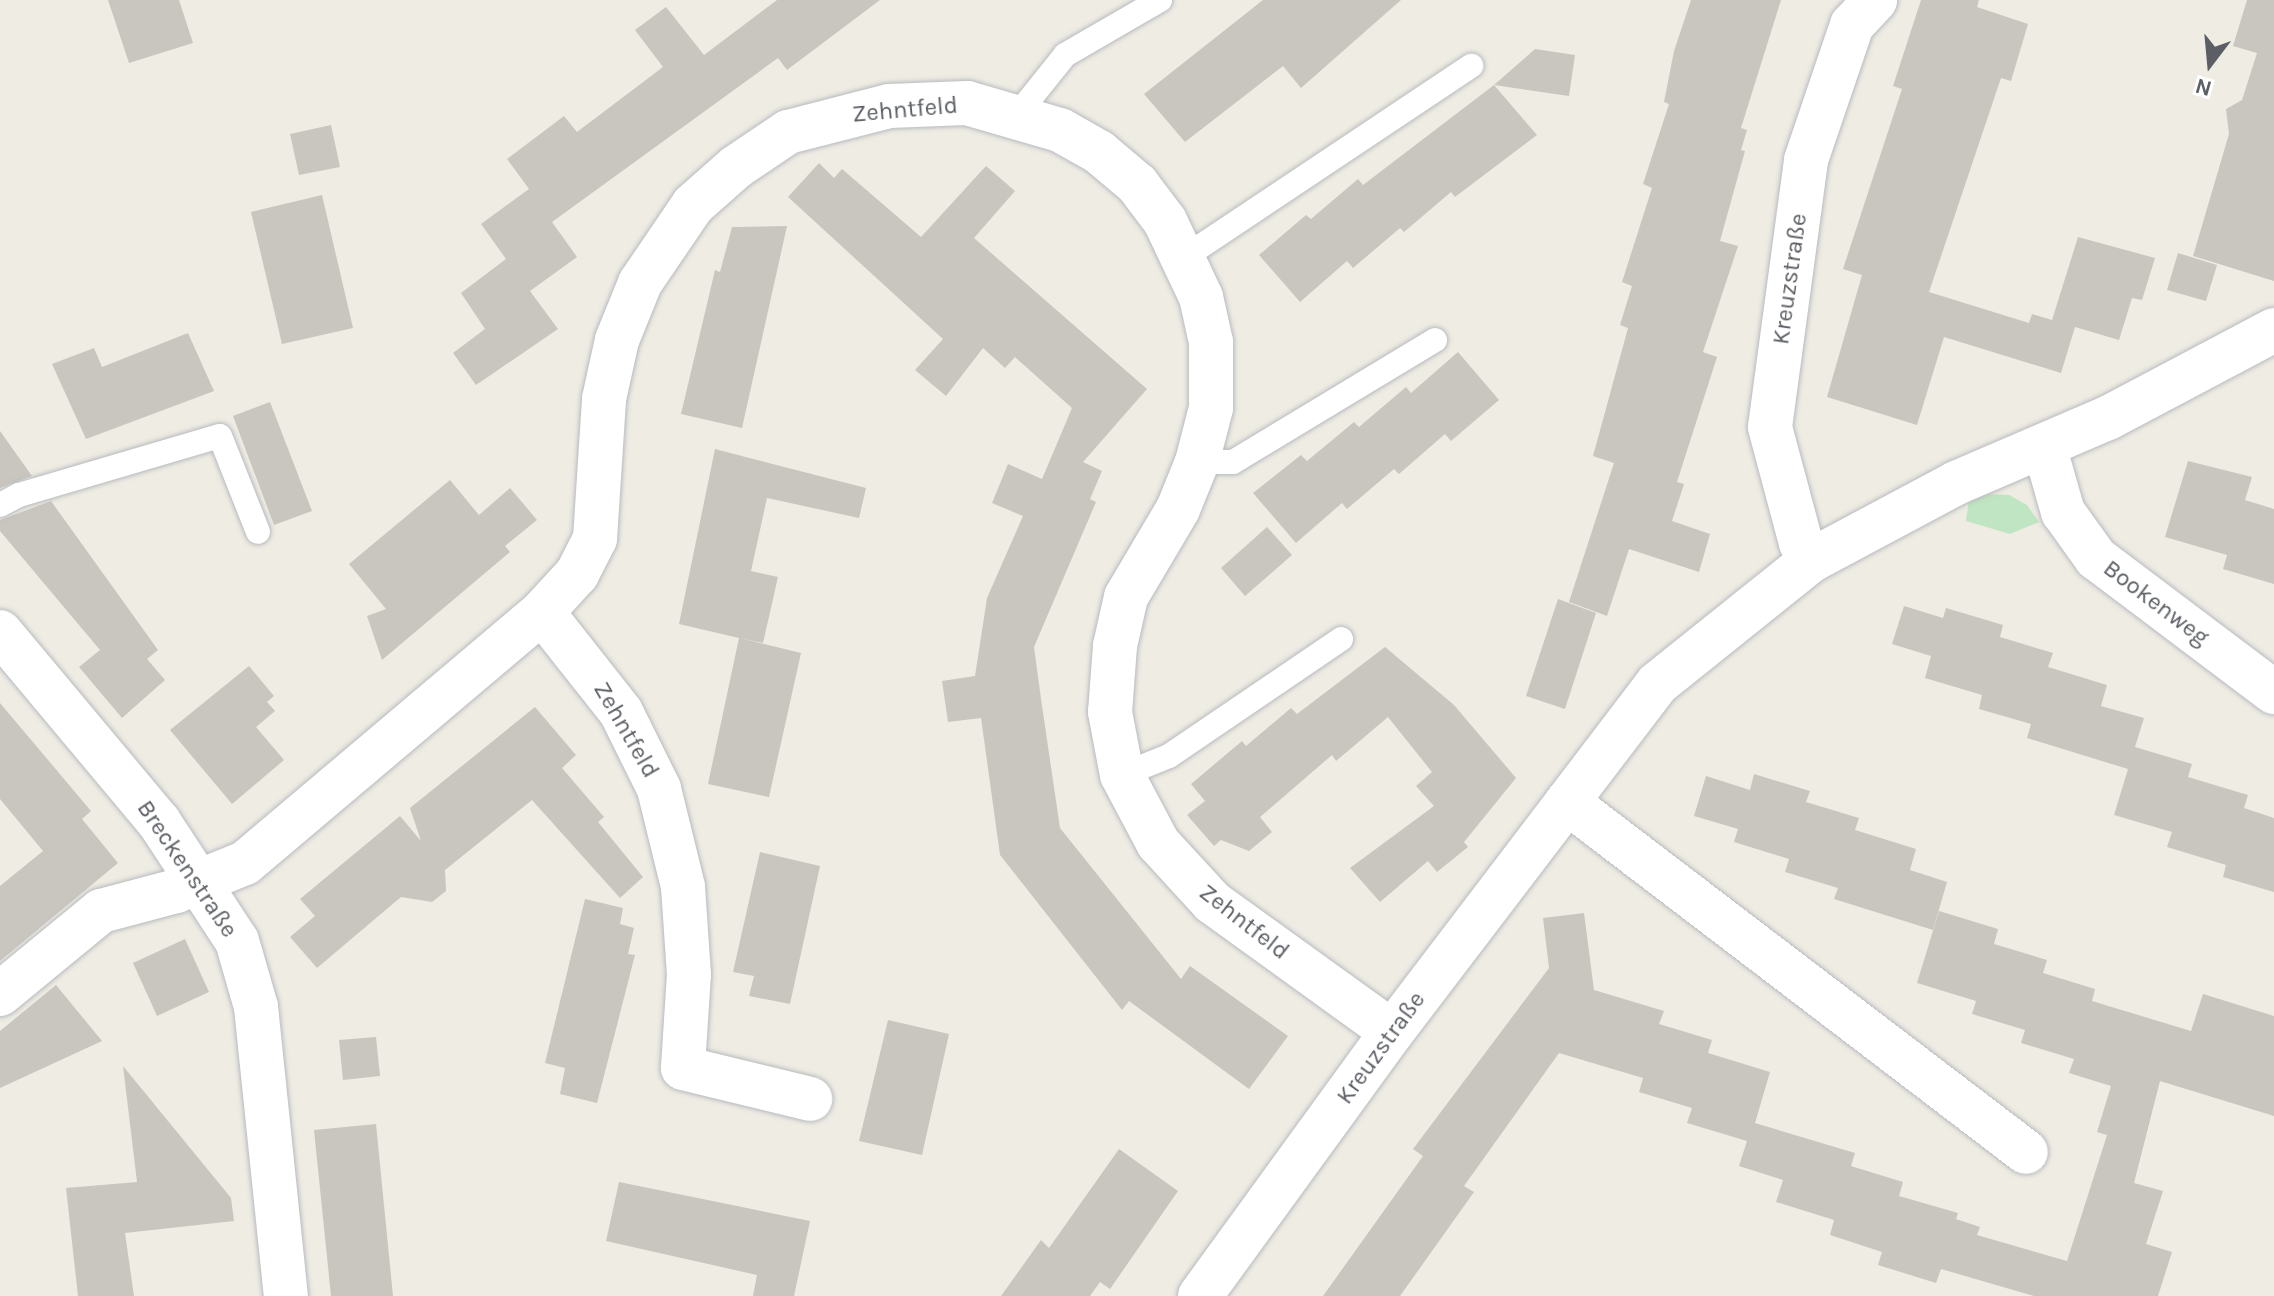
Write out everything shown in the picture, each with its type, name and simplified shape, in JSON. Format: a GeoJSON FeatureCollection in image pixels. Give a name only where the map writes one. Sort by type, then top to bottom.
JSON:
{"type":"FeatureCollection","features":[{"type":"Feature","properties":{"kind":"street","name":"Kreuzstraße"},"geometry":{"type":"LineString","coordinates":[[1812,560],[1801,543],[1770,427],[1806,160],[1852,25],[1872,1]]}},
{"type":"Feature","properties":{"kind":"street","name":"Zehntfeld"},"geometry":{"type":"LineString","coordinates":[[0,994],[101,911],[245,863],[542,612],[577,574],[595,539],[604,399],[617,340],[640,283],[693,205],[736,167],[788,132],[831,118],[889,106],[967,103],[1017,115],[1060,130],[1099,152],[1137,184],[1186,256],[1211,342],[1211,408],[1197,462],[1178,509],[1126,597],[1115,646],[1110,712],[1122,775],[1158,843],[1212,902],[1392,1032]]}},
{"type":"Feature","properties":{"kind":"street","name":"Kreuzstraße"},"geometry":{"type":"LineString","coordinates":[[1200,1296],[1392,1032],[1657,684],[1812,560],[1956,483],[2045,449],[2274,330]]}},
{"type":"Feature","properties":{"kind":"street","name":"Bookenweg"},"geometry":{"type":"LineString","coordinates":[[2045,449],[2063,512],[2096,558],[2274,692]]}},
{"type":"Feature","properties":{"kind":"street","name":"Zehntfeld"},"geometry":{"type":"LineString","coordinates":[[542,612],[621,712],[659,789],[683,887],[689,974],[683,1068],[810,1099]]}},
{"type":"Feature","properties":{"kind":"street","name":"Breckenstraße"},"geometry":{"type":"LineString","coordinates":[[0,632],[159,822],[237,941],[256,1007],[286,1296]]}},
{"type":"Feature","properties":{"kind":"street"},"geometry":{"type":"LineString","coordinates":[[1567,802],[2026,1152]]}},
{"type":"Feature","properties":{"kind":"lane"},"geometry":{"type":"LineString","coordinates":[[1017,115],[1065,55],[1160,0]]}},
{"type":"Feature","properties":{"kind":"lane"},"geometry":{"type":"LineString","coordinates":[[1186,256],[1471,66]]}},
{"type":"Feature","properties":{"kind":"lane"},"geometry":{"type":"LineString","coordinates":[[1197,462],[1233,462],[1435,340]]}},
{"type":"Feature","properties":{"kind":"lane"},"geometry":{"type":"LineString","coordinates":[[0,505],[19,495],[220,436],[258,532]]}},
{"type":"Feature","properties":{"kind":"lane"},"geometry":{"type":"LineString","coordinates":[[1122,775],[1169,756],[1341,639]]}},
{"type":"Feature","properties":{"kind":"green space"},"geometry":{"type":"Polygon","coordinates":[[[1988,494],[2009,495],[2027,505],[2039,522],[2010,534],[1966,521],[1969,500],[1988,494]]]}},
{"type":"Feature","properties":{"kind":"building"},"geometry":{"type":"Polygon","coordinates":[[[108,0],[179,0],[193,43],[129,63],[108,0]]]}},
{"type":"Feature","properties":{"kind":"building"},"geometry":{"type":"Polygon","coordinates":[[[777,0],[880,0],[787,70],[778,58],[552,222],[577,257],[530,291],[558,329],[476,385],[453,353],[485,329],[461,293],[506,259],[481,224],[529,189],[507,159],[564,116],[577,132],[663,67],[635,30],[666,7],[704,55],[777,0]]]}},
{"type":"Feature","properties":{"kind":"building"},"geometry":{"type":"Polygon","coordinates":[[[1263,0],[1401,0],[1301,88],[1283,66],[1185,142],[1144,94],[1263,0]]]}},
{"type":"Feature","properties":{"kind":"building"},"geometry":{"type":"Polygon","coordinates":[[[1691,0],[1781,0],[1741,128],[1747,130],[1741,150],[1745,151],[1720,241],[1738,246],[1703,352],[1717,357],[1677,482],[1684,484],[1672,521],[1710,534],[1699,572],[1629,549],[1607,616],[1569,602],[1614,463],[1593,456],[1628,328],[1620,325],[1632,286],[1622,282],[1652,188],[1643,184],[1669,104],[1664,102],[1674,51],[1691,0]]]}},
{"type":"Feature","properties":{"kind":"building"},"geometry":{"type":"Polygon","coordinates":[[[1921,0],[1979,0],[1977,7],[2028,24],[2011,81],[2001,78],[1929,292],[2029,323],[2032,314],[2052,320],[2078,237],[2155,258],[2142,300],[2132,298],[2119,340],[2075,327],[2061,373],[1944,337],[1917,425],[1827,397],[1862,275],[1843,269],[1902,89],[1893,86],[1921,0]]]}},
{"type":"Feature","properties":{"kind":"building"},"geometry":{"type":"Polygon","coordinates":[[[2247,0],[2274,0],[2274,281],[2193,256],[2229,134],[2226,109],[2242,100],[2257,53],[2233,46],[2247,0]]]}},
{"type":"Feature","properties":{"kind":"building"},"geometry":{"type":"Polygon","coordinates":[[[1535,49],[1575,55],[1569,96],[1494,85],[1535,49]]]}},
{"type":"Feature","properties":{"kind":"building"},"geometry":{"type":"Polygon","coordinates":[[[1494,85],[1537,135],[1455,197],[1451,192],[1404,232],[1400,228],[1353,268],[1347,261],[1300,302],[1259,255],[1306,215],[1311,219],[1358,179],[1363,185],[1494,85]]]}},
{"type":"Feature","properties":{"kind":"building"},"geometry":{"type":"Polygon","coordinates":[[[331,125],[340,167],[299,175],[290,134],[331,125]]]}},
{"type":"Feature","properties":{"kind":"building"},"geometry":{"type":"Polygon","coordinates":[[[819,163],[834,178],[842,169],[921,237],[986,166],[1015,191],[974,238],[1147,389],[1083,462],[1102,471],[1090,499],[1096,502],[1034,647],[1041,699],[1060,828],[1181,979],[1190,966],[1288,1036],[1249,1089],[1129,1001],[1122,1010],[1000,855],[981,718],[948,722],[942,681],[975,676],[987,598],[1023,516],[992,503],[1008,464],[1042,479],[1072,408],[1015,357],[1005,368],[983,348],[946,396],[915,370],[943,339],[788,197],[819,163]]]}},
{"type":"Feature","properties":{"kind":"building"},"geometry":{"type":"Polygon","coordinates":[[[322,195],[353,328],[282,344],[251,212],[322,195]]]}},
{"type":"Feature","properties":{"kind":"building"},"geometry":{"type":"Polygon","coordinates":[[[787,226],[742,428],[681,414],[715,270],[720,272],[732,227],[787,226]]]}},
{"type":"Feature","properties":{"kind":"building"},"geometry":{"type":"Polygon","coordinates":[[[2178,253],[2217,265],[2206,301],[2167,290],[2178,253]]]}},
{"type":"Feature","properties":{"kind":"building"},"geometry":{"type":"Polygon","coordinates":[[[188,333],[214,391],[86,439],[52,364],[94,348],[102,367],[188,333]]]}},
{"type":"Feature","properties":{"kind":"building"},"geometry":{"type":"Polygon","coordinates":[[[1458,352],[1499,400],[1451,441],[1445,434],[1399,474],[1394,469],[1347,509],[1342,503],[1296,543],[1253,493],[1301,455],[1307,461],[1354,422],[1359,427],[1406,387],[1411,393],[1458,352]]]}},
{"type":"Feature","properties":{"kind":"building"},"geometry":{"type":"Polygon","coordinates":[[[270,402],[312,511],[274,525],[233,416],[270,402]]]}},
{"type":"Feature","properties":{"kind":"building"},"geometry":{"type":"Polygon","coordinates":[[[0,431],[32,476],[0,488],[0,431]]]}},
{"type":"Feature","properties":{"kind":"building"},"geometry":{"type":"Polygon","coordinates":[[[715,449],[866,488],[859,518],[767,498],[751,571],[778,577],[763,643],[740,638],[801,653],[769,797],[708,784],[739,638],[679,624],[715,449]]]}},
{"type":"Feature","properties":{"kind":"building"},"geometry":{"type":"Polygon","coordinates":[[[2188,461],[2252,477],[2245,500],[2274,509],[2274,584],[2223,569],[2227,555],[2165,537],[2188,461]]]}},
{"type":"Feature","properties":{"kind":"building"},"geometry":{"type":"Polygon","coordinates":[[[450,480],[479,515],[510,488],[537,520],[505,546],[510,552],[382,660],[367,616],[386,609],[349,564],[450,480]]]}},
{"type":"Feature","properties":{"kind":"building"},"geometry":{"type":"Polygon","coordinates":[[[51,501],[158,650],[147,659],[165,680],[122,718],[79,667],[100,650],[0,531],[0,520],[51,501]]]}},
{"type":"Feature","properties":{"kind":"building"},"geometry":{"type":"Polygon","coordinates":[[[1267,527],[1292,555],[1245,596],[1221,568],[1267,527]]]}},
{"type":"Feature","properties":{"kind":"building"},"geometry":{"type":"Polygon","coordinates":[[[1558,599],[1596,613],[1565,709],[1526,696],[1558,599]]]}},
{"type":"Feature","properties":{"kind":"building"},"geometry":{"type":"Polygon","coordinates":[[[1904,606],[1943,618],[1946,608],[2003,625],[2000,637],[2053,653],[2048,667],[2107,685],[2101,706],[2144,718],[2135,747],[2192,764],[2188,777],[2248,795],[2244,808],[2274,818],[2274,892],[2223,877],[2226,865],[2167,847],[2172,832],[2114,815],[2128,769],[2027,738],[2031,724],[1979,709],[1982,695],[1925,678],[1931,656],[1892,644],[1904,606]]]}},
{"type":"Feature","properties":{"kind":"building"},"geometry":{"type":"Polygon","coordinates":[[[1385,647],[1454,705],[1516,778],[1464,842],[1468,847],[1437,872],[1428,861],[1380,902],[1350,868],[1434,806],[1416,786],[1432,772],[1388,717],[1336,761],[1332,755],[1260,817],[1272,832],[1249,851],[1221,840],[1214,846],[1187,815],[1205,801],[1191,784],[1242,741],[1246,746],[1291,708],[1297,714],[1385,647]]]}},
{"type":"Feature","properties":{"kind":"building"},"geometry":{"type":"Polygon","coordinates":[[[249,666],[274,696],[267,702],[275,711],[256,727],[284,760],[232,804],[170,730],[249,666]]]}},
{"type":"Feature","properties":{"kind":"building"},"geometry":{"type":"Polygon","coordinates":[[[0,703],[91,811],[82,819],[118,863],[0,961],[0,886],[43,851],[0,799],[0,703]]]}},
{"type":"Feature","properties":{"kind":"building"},"geometry":{"type":"Polygon","coordinates":[[[535,707],[576,755],[562,768],[604,817],[598,822],[643,877],[620,898],[532,800],[445,870],[446,891],[432,902],[401,897],[317,968],[290,937],[315,916],[300,899],[400,816],[421,841],[410,808],[535,707]]]}},
{"type":"Feature","properties":{"kind":"building"},"geometry":{"type":"Polygon","coordinates":[[[1754,774],[1810,791],[1806,802],[1859,818],[1855,830],[1916,849],[1910,870],[1947,882],[1933,930],[1834,899],[1838,888],[1785,872],[1789,859],[1734,842],[1738,829],[1694,816],[1706,776],[1750,790],[1754,774]]]}},
{"type":"Feature","properties":{"kind":"building"},"geometry":{"type":"Polygon","coordinates":[[[760,852],[820,866],[790,1004],[749,996],[754,976],[733,972],[760,852]]]}},
{"type":"Feature","properties":{"kind":"building"},"geometry":{"type":"Polygon","coordinates":[[[585,899],[623,908],[620,924],[634,928],[628,954],[635,955],[597,1103],[560,1094],[565,1068],[545,1063],[585,899]]]}},
{"type":"Feature","properties":{"kind":"building"},"geometry":{"type":"Polygon","coordinates":[[[1939,911],[1998,929],[1994,944],[2047,960],[2043,973],[2095,989],[2092,1001],[2191,1031],[2203,994],[2274,1016],[2274,1116],[2160,1081],[2134,1183],[2163,1191],[2146,1244],[2172,1252],[2158,1296],[2034,1296],[1941,1269],[1936,1283],[1878,1265],[1882,1252],[1830,1235],[1834,1220],[1776,1202],[1783,1180],[1739,1166],[1747,1141],[1687,1123],[1692,1108],[1639,1092],[1643,1078],[1559,1053],[1464,1186],[1474,1192],[1400,1296],[1323,1296],[1423,1156],[1413,1149],[1549,968],[1543,918],[1584,913],[1594,990],[1664,1011],[1659,1024],[1712,1040],[1708,1053],[1770,1072],[1755,1123],[1855,1153],[1851,1166],[1903,1182],[1899,1196],[1958,1213],[1956,1219],[1980,1227],[1977,1235],[2067,1261],[2107,1135],[2097,1132],[2111,1086],[2069,1073],[2074,1059],[2021,1043],[2025,1030],[1972,1014],[1976,1001],[1917,983],[1939,911]]]}},
{"type":"Feature","properties":{"kind":"building"},"geometry":{"type":"Polygon","coordinates":[[[185,939],[209,992],[157,1016],[133,963],[185,939]]]}},
{"type":"Feature","properties":{"kind":"building"},"geometry":{"type":"Polygon","coordinates":[[[56,985],[102,1041],[0,1088],[0,1031],[56,985]]]}},
{"type":"Feature","properties":{"kind":"building"},"geometry":{"type":"Polygon","coordinates":[[[888,1020],[949,1034],[922,1155],[859,1141],[888,1020]]]}},
{"type":"Feature","properties":{"kind":"building"},"geometry":{"type":"Polygon","coordinates":[[[376,1037],[380,1076],[343,1080],[339,1040],[376,1037]]]}},
{"type":"Feature","properties":{"kind":"building"},"geometry":{"type":"Polygon","coordinates":[[[123,1066],[231,1198],[234,1221],[125,1233],[134,1296],[78,1296],[66,1188],[137,1182],[123,1066]]]}},
{"type":"Feature","properties":{"kind":"building"},"geometry":{"type":"Polygon","coordinates":[[[376,1124],[393,1296],[331,1296],[314,1130],[376,1124]]]}},
{"type":"Feature","properties":{"kind":"building"},"geometry":{"type":"Polygon","coordinates":[[[1119,1149],[1178,1191],[1110,1289],[1100,1282],[1090,1296],[1001,1296],[1041,1240],[1049,1248],[1119,1149]]]}},
{"type":"Feature","properties":{"kind":"building"},"geometry":{"type":"Polygon","coordinates":[[[619,1182],[810,1221],[794,1296],[753,1296],[757,1275],[606,1241],[619,1182]]]}}]}
